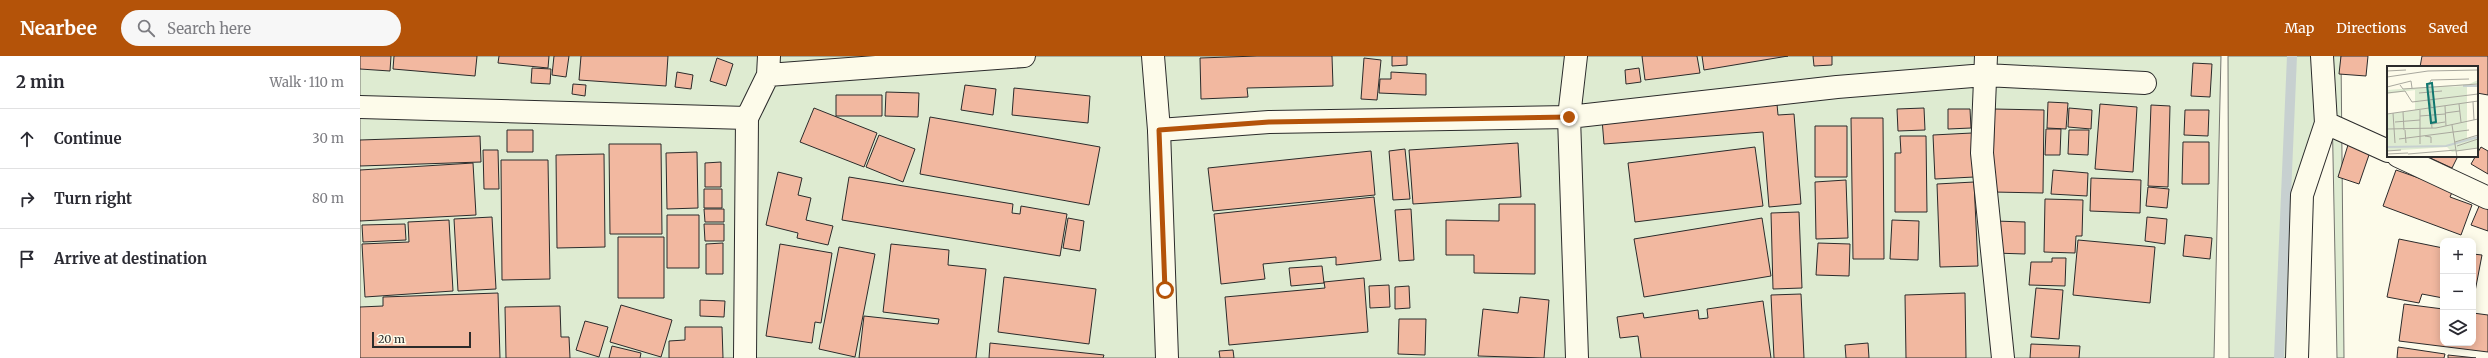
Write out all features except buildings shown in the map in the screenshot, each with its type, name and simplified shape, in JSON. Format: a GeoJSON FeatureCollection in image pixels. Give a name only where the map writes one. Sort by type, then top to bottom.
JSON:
{"type":"FeatureCollection","features":[{"type":"Feature","properties":{"kind":"street"},"geometry":{"type":"LineString","coordinates":[[745,358],[747,118],[769,66],[1024,56]]}},
{"type":"Feature","properties":{"kind":"street"},"geometry":{"type":"LineString","coordinates":[[1153,56],[1159,130],[1167,358]]}},
{"type":"Feature","properties":{"kind":"street"},"geometry":{"type":"LineString","coordinates":[[1576,56],[1569,117],[1577,358]]}},
{"type":"Feature","properties":{"kind":"street"},"geometry":{"type":"LineString","coordinates":[[2297,358],[2302,195],[2326,123],[2322,56]]}},
{"type":"Feature","properties":{"kind":"street"},"geometry":{"type":"LineString","coordinates":[[1159,130],[1269,122],[1569,117],[1837,87],[1986,65],[2145,83]]}},
{"type":"Feature","properties":{"kind":"street"},"geometry":{"type":"LineString","coordinates":[[1986,65],[1982,154],[2003,358]]}},
{"type":"Feature","properties":{"kind":"street"},"geometry":{"type":"LineString","coordinates":[[360,107],[747,118]]}},
{"type":"Feature","properties":{"kind":"street"},"geometry":{"type":"LineString","coordinates":[[2326,123],[2387,151]]}},
{"type":"Feature","properties":{"kind":"street"},"geometry":{"type":"LineString","coordinates":[[2400,157],[2488,198]]}},
{"type":"Feature","properties":{"kind":"green space"},"geometry":{"type":"Polygon","coordinates":[[[360,56],[2221,56],[2214,358],[360,358],[360,56]]]}},
{"type":"Feature","properties":{"kind":"green space"},"geometry":{"type":"Polygon","coordinates":[[[2228,56],[2317,56],[2307,358],[2229,358],[2228,56]]]}},
{"type":"Feature","properties":{"kind":"green space"},"geometry":{"type":"Polygon","coordinates":[[[2331,56],[2341,56],[2344,358],[2337,358],[2331,56]]]}},
{"type":"Feature","properties":{"kind":"waterway"},"geometry":{"type":"LineString","coordinates":[[2279,358],[2292,56]]}},
{"type":"Feature","properties":{"kind":"route"},"geometry":{"type":"LineString","coordinates":[[1165,290],[1159,130],[1269,122],[1495,117],[1569,117]]}}]}
